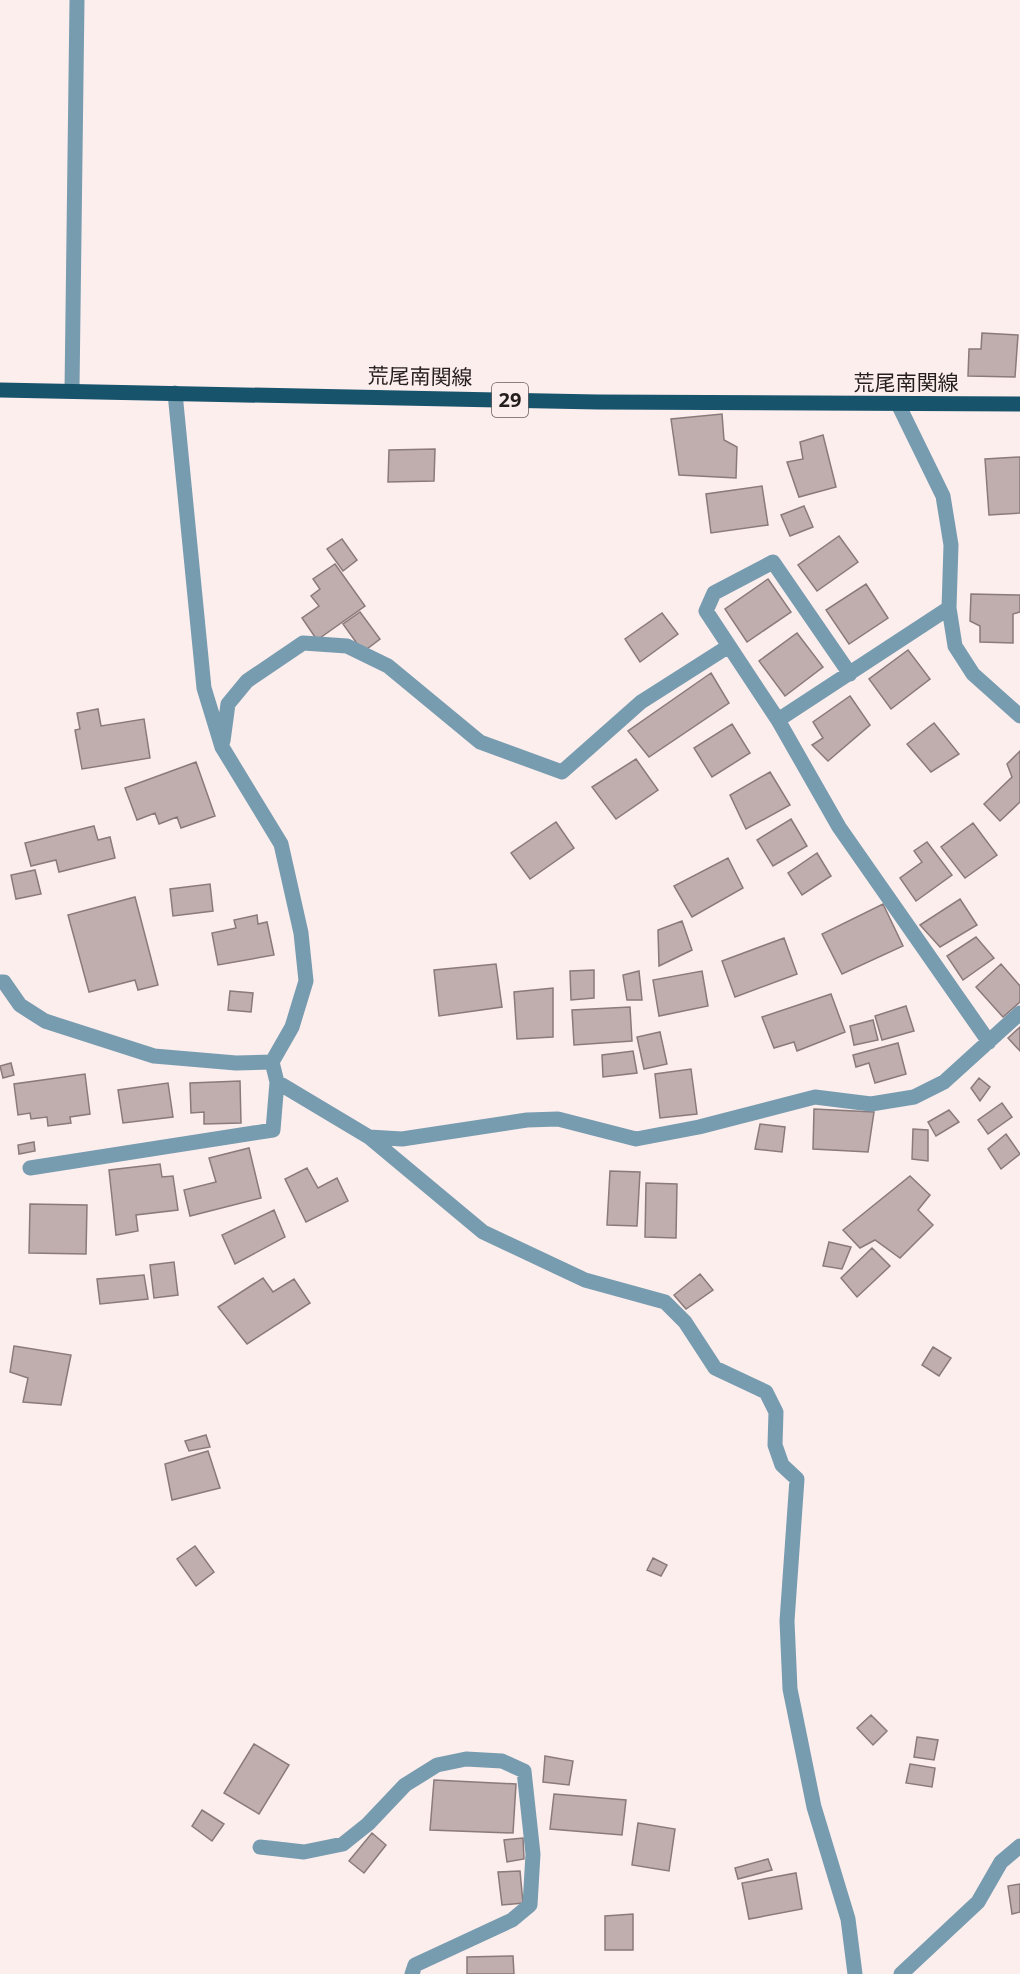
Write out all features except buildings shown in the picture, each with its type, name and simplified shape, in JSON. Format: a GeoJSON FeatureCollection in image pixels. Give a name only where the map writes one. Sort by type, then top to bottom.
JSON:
{"type":"FeatureCollection","features":[{"type":"Feature","properties":{"kind":"main road","name":"荒尾南関線"},"geometry":{"type":"LineString","coordinates":[[0,390],[586,402],[1020,404]]}},
{"type":"Feature","properties":{"kind":"street"},"geometry":{"type":"LineString","coordinates":[[72,390],[77,0]]}},
{"type":"Feature","properties":{"kind":"street"},"geometry":{"type":"LineString","coordinates":[[30,1168],[273,1130],[277,1082],[272,1062],[292,1026],[306,981],[301,933],[281,844],[222,747],[204,688],[175,393]]}},
{"type":"Feature","properties":{"kind":"street"},"geometry":{"type":"LineString","coordinates":[[898,405],[943,496],[951,545],[949,608],[955,646],[973,674],[1020,716]]}},
{"type":"Feature","properties":{"kind":"street"},"geometry":{"type":"LineString","coordinates":[[850,674],[773,562],[714,593],[706,610],[778,720],[839,826],[989,1042]]}},
{"type":"Feature","properties":{"kind":"street"},"geometry":{"type":"LineString","coordinates":[[778,720],[949,608]]}},
{"type":"Feature","properties":{"kind":"street"},"geometry":{"type":"LineString","coordinates":[[222,747],[228,704],[247,681],[303,643],[347,646],[388,666],[480,742],[562,772],[641,702],[729,646]]}},
{"type":"Feature","properties":{"kind":"street"},"geometry":{"type":"LineString","coordinates":[[0,982],[4,982],[20,1005],[45,1021],[154,1056],[236,1063],[272,1062]]}},
{"type":"Feature","properties":{"kind":"street"},"geometry":{"type":"LineString","coordinates":[[369,1137],[402,1139],[527,1119],[558,1119],[636,1139],[699,1127],[816,1097],[871,1104],[914,1097],[944,1082],[1020,1013]]}},
{"type":"Feature","properties":{"kind":"street"},"geometry":{"type":"LineString","coordinates":[[277,1082],[369,1137],[483,1232],[585,1280],[666,1302],[685,1322],[715,1368],[766,1392],[776,1412],[775,1445],[782,1465],[797,1479],[787,1621],[790,1689],[814,1807],[848,1919],[855,1974]]}},
{"type":"Feature","properties":{"kind":"street"},"geometry":{"type":"LineString","coordinates":[[260,1847],[304,1852],[343,1844],[368,1824],[405,1785],[437,1765],[466,1759],[502,1761],[524,1771],[533,1854],[530,1905],[512,1920],[415,1965],[412,1974]]}},
{"type":"Feature","properties":{"kind":"street"},"geometry":{"type":"LineString","coordinates":[[901,1974],[978,1902],[1001,1862],[1020,1846]]}}]}
